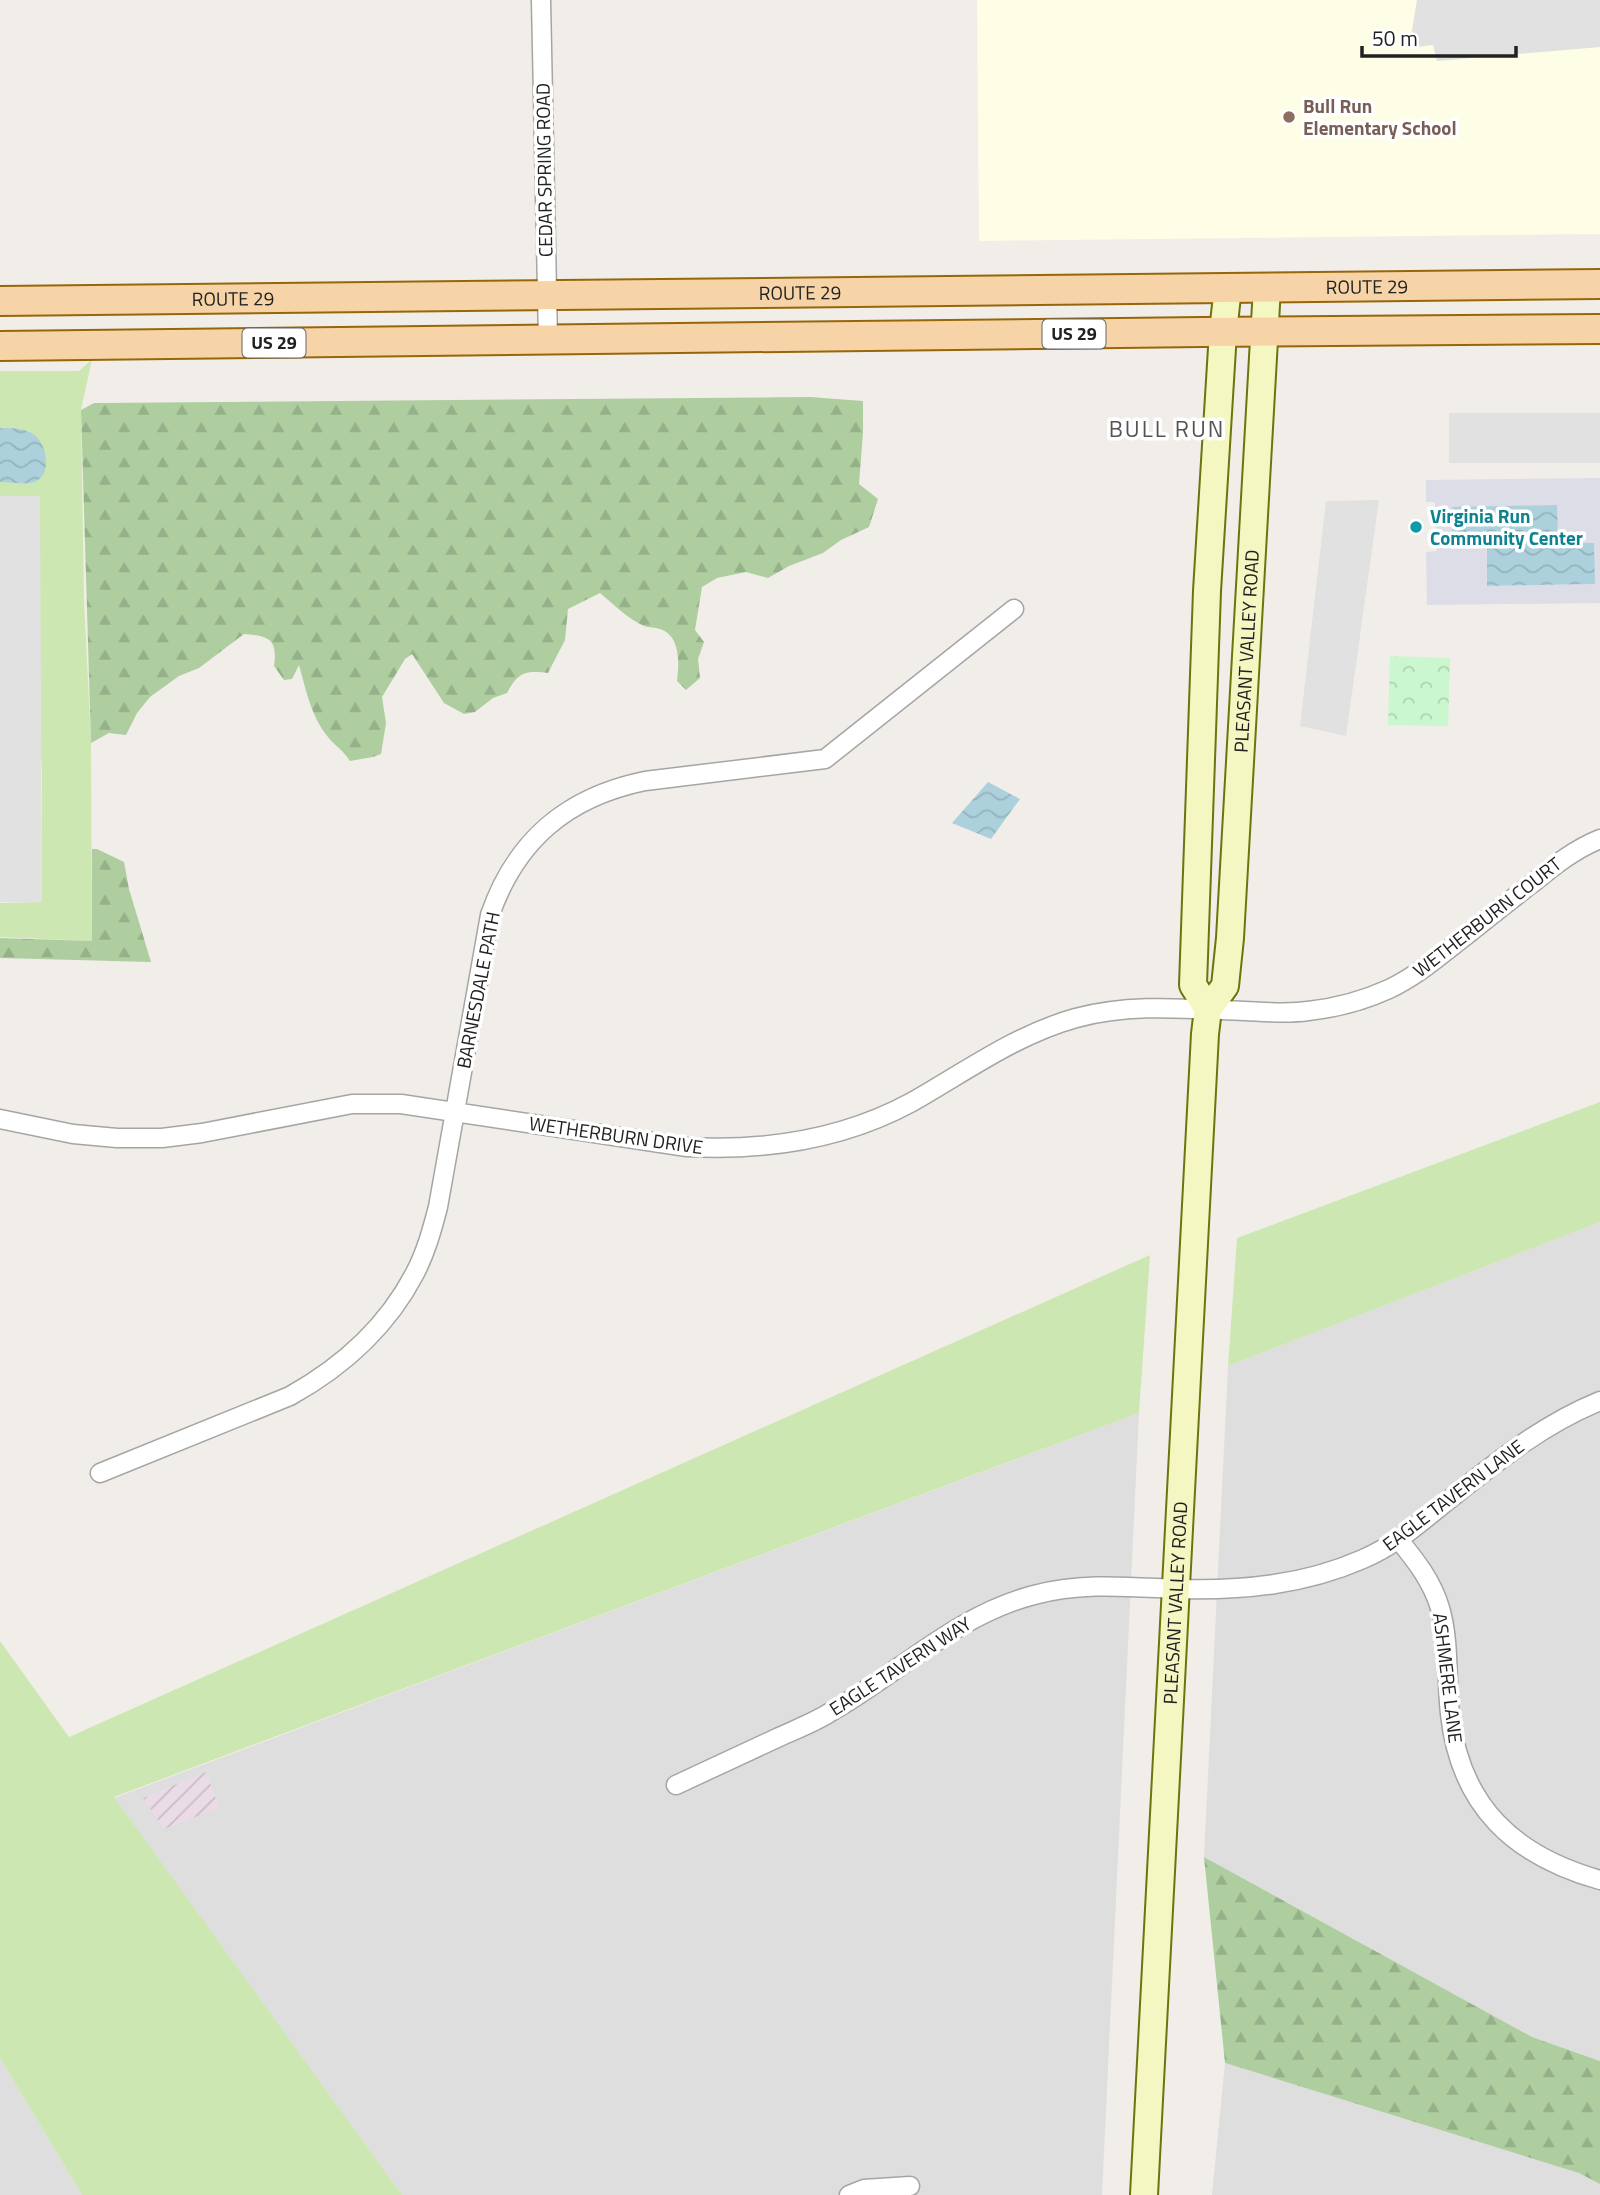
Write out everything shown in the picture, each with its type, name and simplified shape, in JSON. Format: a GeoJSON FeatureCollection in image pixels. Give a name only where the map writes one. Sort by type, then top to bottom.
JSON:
{"type":"FeatureCollection","features":[{"type":"Feature","properties":{"kind":"main road","name":"ROUTE 29"},"geometry":{"type":"LineString","coordinates":[[0,301],[1600,284]]}},
{"type":"Feature","properties":{"kind":"main road","name":"PLEASANT VALLEY ROAD"},"geometry":{"type":"LineString","coordinates":[[1208,1009],[1193,985],[1207,591],[1228,287]]}},
{"type":"Feature","properties":{"kind":"main road","name":"PLEASANT VALLEY ROAD"},"geometry":{"type":"LineString","coordinates":[[1144,2195],[1205,1034],[1208,1009],[1225,986],[1230,939],[1267,287]]}},
{"type":"Feature","properties":{"kind":"main road","name":"US 29"},"geometry":{"type":"LineString","coordinates":[[0,346],[1600,329]]}},
{"type":"Feature","properties":{"kind":"street","name":"CEDAR SPRING ROAD"},"geometry":{"type":"LineString","coordinates":[[541,0],[548,340]]}},
{"type":"Feature","properties":{"kind":"street","name":"BARNESDALE PATH"},"geometry":{"type":"LineString","coordinates":[[100,1473],[290,1396],[331,1371],[364,1343],[400,1298],[427,1246],[439,1207],[490,915],[498,892],[516,860],[539,833],[570,809],[623,785],[825,760],[1014,609]]}},
{"type":"Feature","properties":{"kind":"street","name":"WETHERBURN COURT"},"geometry":{"type":"LineString","coordinates":[[1208,1009],[1309,1011],[1362,1000],[1391,988],[1422,970],[1566,856],[1600,839]]}},
{"type":"Feature","properties":{"kind":"street","name":"WETHERBURN DRIVE"},"geometry":{"type":"LineString","coordinates":[[0,1119],[73,1134],[162,1138],[202,1133],[352,1104],[401,1104],[687,1147],[766,1147],[848,1129],[879,1117],[909,1103],[1023,1038],[1076,1018],[1146,1007],[1208,1009]]}},
{"type":"Feature","properties":{"kind":"street","name":"EAGLE TAVERN LANE"},"geometry":{"type":"LineString","coordinates":[[1176,1589],[1233,1589],[1291,1582],[1364,1559],[1399,1539],[1505,1455],[1550,1425],[1600,1401]]}},
{"type":"Feature","properties":{"kind":"street","name":"ASHMERE LANE"},"geometry":{"type":"LineString","coordinates":[[1399,1539],[1423,1569],[1440,1607],[1446,1638],[1453,1732],[1468,1784],[1490,1814],[1518,1843],[1546,1861],[1600,1880]]}},
{"type":"Feature","properties":{"kind":"street","name":"EAGLE TAVERN WAY"},"geometry":{"type":"LineString","coordinates":[[676,1785],[827,1714],[867,1690],[957,1626],[1000,1606],[1035,1594],[1074,1587],[1119,1585],[1176,1589]]}},
{"type":"Feature","properties":{"kind":"street"},"geometry":{"type":"LineString","coordinates":[[849,2195],[864,2189],[911,2186]]}},
{"type":"Feature","properties":{"kind":"shaded area","name":"Bull Run Elementary School"},"geometry":{"type":"Polygon","coordinates":[[[977,0],[1600,0],[1600,234],[979,241],[977,0]]]}},
{"type":"Feature","properties":{"kind":"shaded area"},"geometry":{"type":"Polygon","coordinates":[[[1417,0],[1600,0],[1600,47],[1437,61],[1433,45],[1409,48],[1417,0]]]}},
{"type":"Feature","properties":{"kind":"shaded area"},"geometry":{"type":"Polygon","coordinates":[[[1449,413],[1600,413],[1600,463],[1449,463],[1449,413]]]}},
{"type":"Feature","properties":{"kind":"shaded area"},"geometry":{"type":"Polygon","coordinates":[[[1600,478],[1600,603],[1427,605],[1426,552],[1436,551],[1435,502],[1426,502],[1426,480],[1600,478]],[[1487,546],[1488,586],[1595,584],[1487,546]]]}},
{"type":"Feature","properties":{"kind":"shaded area"},"geometry":{"type":"Polygon","coordinates":[[[0,496],[40,496],[42,902],[0,902],[0,496]]]}},
{"type":"Feature","properties":{"kind":"shaded area"},"geometry":{"type":"Polygon","coordinates":[[[1379,500],[1346,736],[1300,726],[1326,501],[1379,500]]]}},
{"type":"Feature","properties":{"kind":"shaded area"},"geometry":{"type":"Polygon","coordinates":[[[1600,1222],[1600,2061],[1532,2037],[1204,1857],[1228,1366],[1600,1222]]]}},
{"type":"Feature","properties":{"kind":"shaded area"},"geometry":{"type":"Polygon","coordinates":[[[1139,1413],[1102,2195],[402,2195],[114,1798],[1139,1413]]]}},
{"type":"Feature","properties":{"kind":"shaded area"},"geometry":{"type":"Polygon","coordinates":[[[206,1772],[219,1808],[164,1829],[143,1798],[206,1772]]]}},
{"type":"Feature","properties":{"kind":"shaded area"},"geometry":{"type":"Polygon","coordinates":[[[0,2058],[82,2195],[0,2195],[0,2058]]]}},
{"type":"Feature","properties":{"kind":"shaded area"},"geometry":{"type":"Polygon","coordinates":[[[1225,2063],[1580,2173],[1600,2184],[1600,2195],[1212,2195],[1225,2063]]]}},
{"type":"Feature","properties":{"kind":"green space"},"geometry":{"type":"Polygon","coordinates":[[[92,359],[81,410],[84,599],[91,743],[92,941],[0,937],[0,903],[42,902],[42,771],[22,496],[0,496],[0,371],[79,371],[92,359]]]}},
{"type":"Feature","properties":{"kind":"green space"},"geometry":{"type":"Polygon","coordinates":[[[810,397],[863,401],[859,484],[878,499],[869,527],[841,540],[823,553],[789,566],[768,578],[746,572],[717,578],[702,587],[695,630],[704,642],[698,659],[700,678],[686,690],[677,681],[677,651],[672,638],[660,629],[644,626],[632,619],[600,593],[568,609],[565,640],[548,673],[523,674],[507,693],[493,698],[475,712],[464,714],[444,703],[412,654],[405,659],[382,697],[386,723],[381,754],[373,757],[350,761],[317,720],[299,665],[292,679],[284,680],[274,666],[273,644],[265,638],[244,634],[199,668],[179,676],[150,697],[137,713],[126,735],[109,733],[91,743],[81,410],[94,403],[810,397]]]}},
{"type":"Feature","properties":{"kind":"green space"},"geometry":{"type":"Polygon","coordinates":[[[1390,656],[1450,658],[1448,726],[1388,725],[1390,656]]]}},
{"type":"Feature","properties":{"kind":"green space"},"geometry":{"type":"Polygon","coordinates":[[[92,849],[124,862],[129,889],[151,962],[0,958],[0,938],[92,941],[92,849]]]}},
{"type":"Feature","properties":{"kind":"green space"},"geometry":{"type":"Polygon","coordinates":[[[1600,1102],[1600,1222],[1228,1366],[1237,1238],[1600,1102]]]}},
{"type":"Feature","properties":{"kind":"green space"},"geometry":{"type":"Polygon","coordinates":[[[1150,1255],[1139,1413],[114,1797],[402,2195],[82,2195],[0,2058],[0,1641],[69,1737],[1150,1255]]]}},
{"type":"Feature","properties":{"kind":"green space"},"geometry":{"type":"Polygon","coordinates":[[[1204,1857],[1532,2037],[1600,2061],[1600,2184],[1579,2173],[1225,2063],[1204,1857]]]}},
{"type":"Feature","properties":{"kind":"water"},"geometry":{"type":"Polygon","coordinates":[[[0,428],[26,431],[38,438],[46,459],[44,473],[40,479],[26,483],[0,482],[0,428]]]}},
{"type":"Feature","properties":{"kind":"water"},"geometry":{"type":"Polygon","coordinates":[[[1557,505],[1558,543],[1594,543],[1595,584],[1487,586],[1487,546],[1452,546],[1452,507],[1557,505]]]}},
{"type":"Feature","properties":{"kind":"water"},"geometry":{"type":"Polygon","coordinates":[[[988,782],[1020,799],[991,839],[952,823],[988,782]]]}},
{"type":"Feature","properties":{"kind":"place","name":"Bull Run Elementary School"},"geometry":{"type":"Point","coordinates":[1289,117]}},
{"type":"Feature","properties":{"kind":"place","name":"Virginia Run Community Center"},"geometry":{"type":"Point","coordinates":[1416,527]}},
{"type":"Feature","properties":{"kind":"district","name":"BULL RUN"},"geometry":{"type":"Point","coordinates":[1167,429]}}]}
